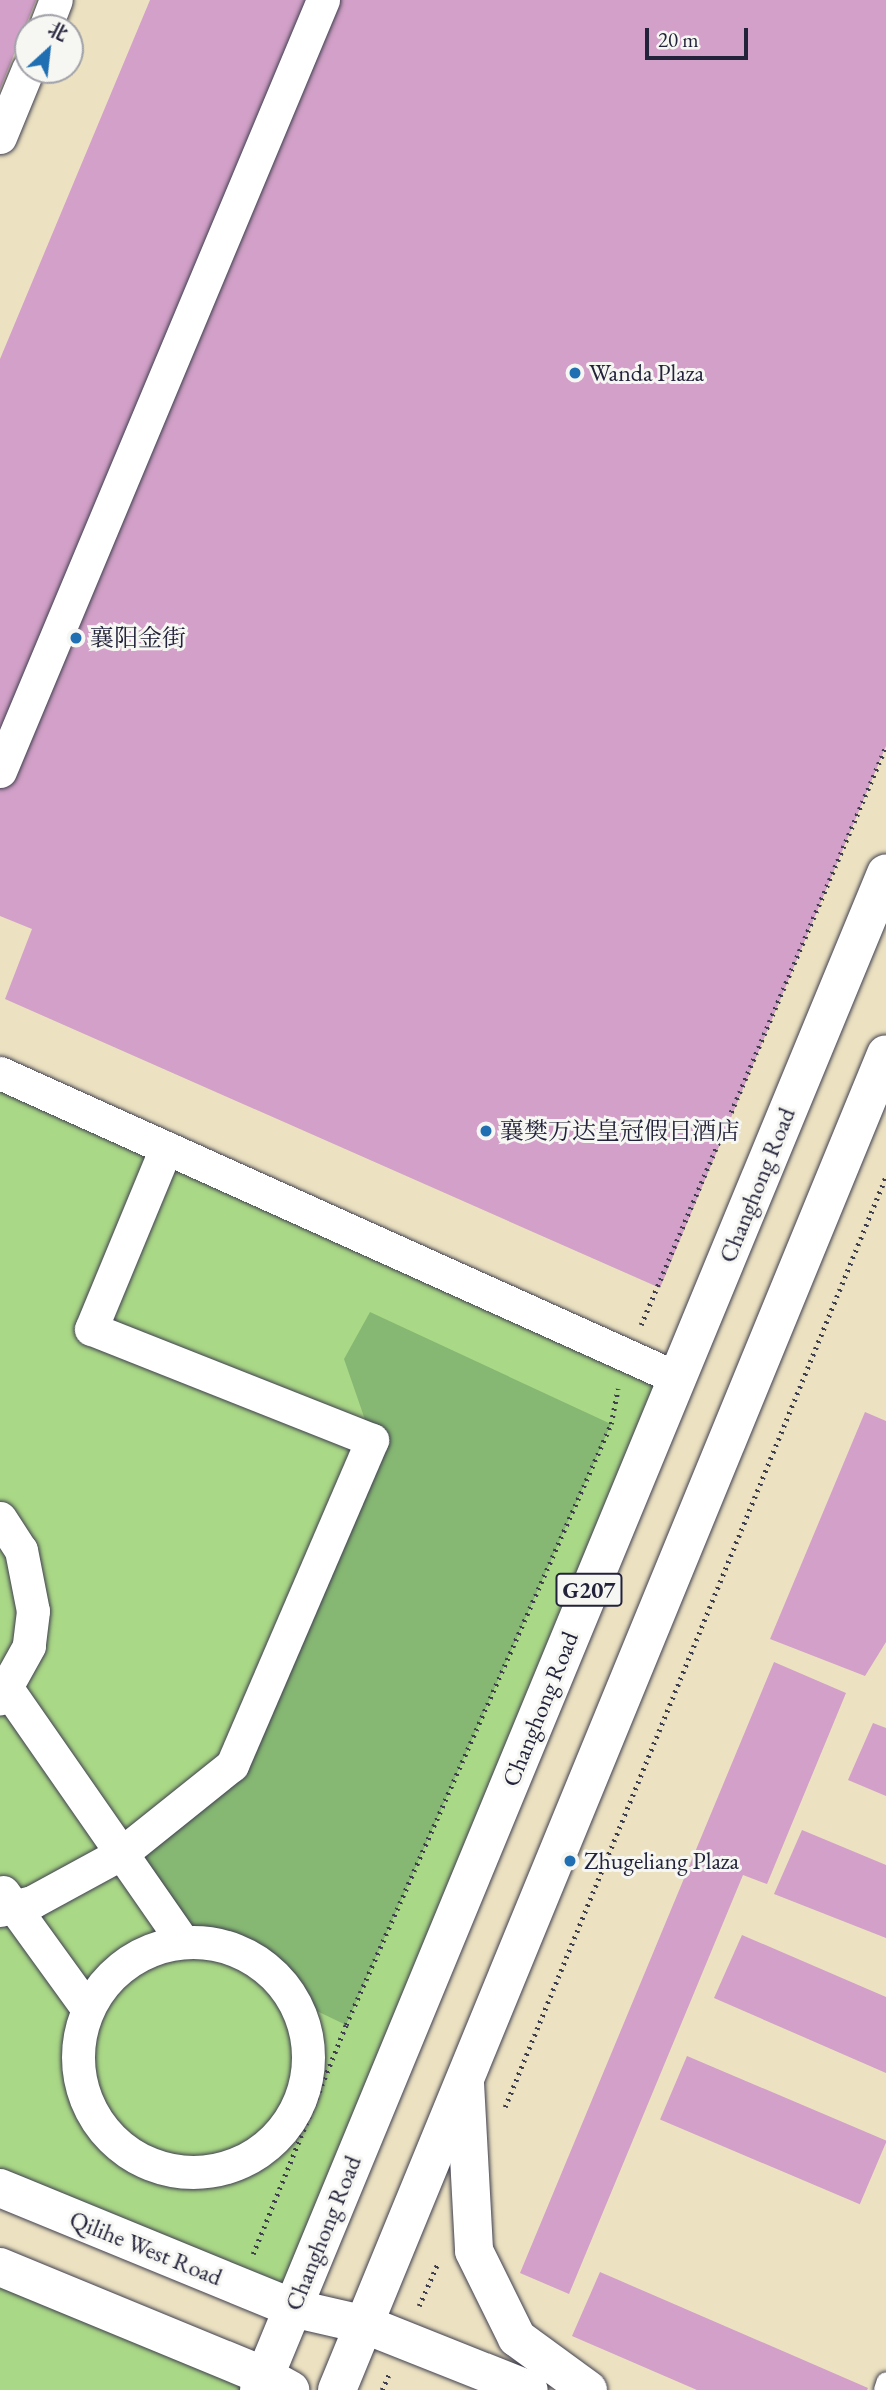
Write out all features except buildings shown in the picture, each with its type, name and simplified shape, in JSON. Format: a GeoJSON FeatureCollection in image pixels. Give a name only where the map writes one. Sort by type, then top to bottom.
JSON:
{"type":"FeatureCollection","features":[{"type":"Feature","properties":{"kind":"main road","name":"Changhong Road"},"geometry":{"type":"LineString","coordinates":[[271,2385],[292,2308],[886,873]]}},
{"type":"Feature","properties":{"kind":"main road","name":"G207"},"geometry":{"type":"LineString","coordinates":[[337,2390],[466,2083],[886,1054]]}},
{"type":"Feature","properties":{"kind":"main road"},"geometry":{"type":"LineString","coordinates":[[466,2083],[474,2251],[517,2338],[588,2390]]}},
{"type":"Feature","properties":{"kind":"main road","name":"Qilihe West Road"},"geometry":{"type":"LineString","coordinates":[[0,2189],[292,2308],[366,2325],[529,2390]]}},
{"type":"Feature","properties":{"kind":"main road"},"geometry":{"type":"LineString","coordinates":[[0,2267],[271,2385]]}},
{"type":"Feature","properties":{"kind":"street"},"geometry":{"type":"LineString","coordinates":[[0,771],[323,0]]}},
{"type":"Feature","properties":{"kind":"street"},"geometry":{"type":"LineString","coordinates":[[0,137],[22,84]]}},
{"type":"Feature","properties":{"kind":"street"},"geometry":{"type":"LineString","coordinates":[[0,1073],[677,1378]]}},
{"type":"Feature","properties":{"kind":"street"},"geometry":{"type":"LineString","coordinates":[[5,1901],[32,1902],[122,1853],[232,1765],[372,1440],[91,1329],[166,1148]]}},
{"type":"Feature","properties":{"kind":"street"},"geometry":{"type":"LineString","coordinates":[[0,1518],[21,1550],[33,1611],[29,1646],[4,1694],[122,1853],[183,1942]]}},
{"type":"Feature","properties":{"kind":"street"},"geometry":{"type":"LineString","coordinates":[[5,1901],[87,2008]]}},
{"type":"Feature","properties":{"kind":"street"},"geometry":{"type":"LineString","coordinates":[[183,1942],[212,1943],[240,1952],[271,1972],[293,2000],[306,2031],[308,2064],[303,2093],[290,2119],[271,2142],[247,2159],[212,2171],[174,2171],[122,2148],[102,2128],[83,2094],[77,2056],[87,2008],[104,1983],[126,1962],[153,1948],[183,1942]]}},
{"type":"Feature","properties":{"kind":"lane"},"geometry":{"type":"LineString","coordinates":[[883,2390],[886,2381]]}},
{"type":"Feature","properties":{"kind":"path"},"geometry":{"type":"LineString","coordinates":[[240,2287],[345,2025],[611,1424],[625,1355],[660,1288],[886,746]]}},
{"type":"Feature","properties":{"kind":"path"},"geometry":{"type":"LineString","coordinates":[[502,2112],[886,1176]]}},
{"type":"Feature","properties":{"kind":"path"},"geometry":{"type":"LineString","coordinates":[[382,2390],[443,2252]]}},
{"type":"Feature","properties":{"kind":"green space"},"geometry":{"type":"Polygon","coordinates":[[[0,1073],[677,1378],[292,2308],[0,2188],[0,1073]]]}},
{"type":"Feature","properties":{"kind":"green space"},"geometry":{"type":"Polygon","coordinates":[[[370,1312],[611,1424],[346,2025],[294,2000],[271,1972],[240,1952],[212,1943],[183,1942],[122,1853],[233,1765],[372,1440],[344,1359],[370,1312]]]}},
{"type":"Feature","properties":{"kind":"green space"},"geometry":{"type":"Polygon","coordinates":[[[0,2265],[259,2390],[0,2390],[0,2265]]]}},
{"type":"Feature","properties":{"kind":"place","name":"Wanda Plaza"},"geometry":{"type":"Point","coordinates":[575,373]}},
{"type":"Feature","properties":{"kind":"place","name":"襄阳金街"},"geometry":{"type":"Point","coordinates":[76,638]}},
{"type":"Feature","properties":{"kind":"place","name":"襄樊万达皇冠假日酒店"},"geometry":{"type":"Point","coordinates":[486,1131]}},
{"type":"Feature","properties":{"kind":"place","name":"Zhugeliang Plaza"},"geometry":{"type":"Point","coordinates":[570,1861]}}]}
